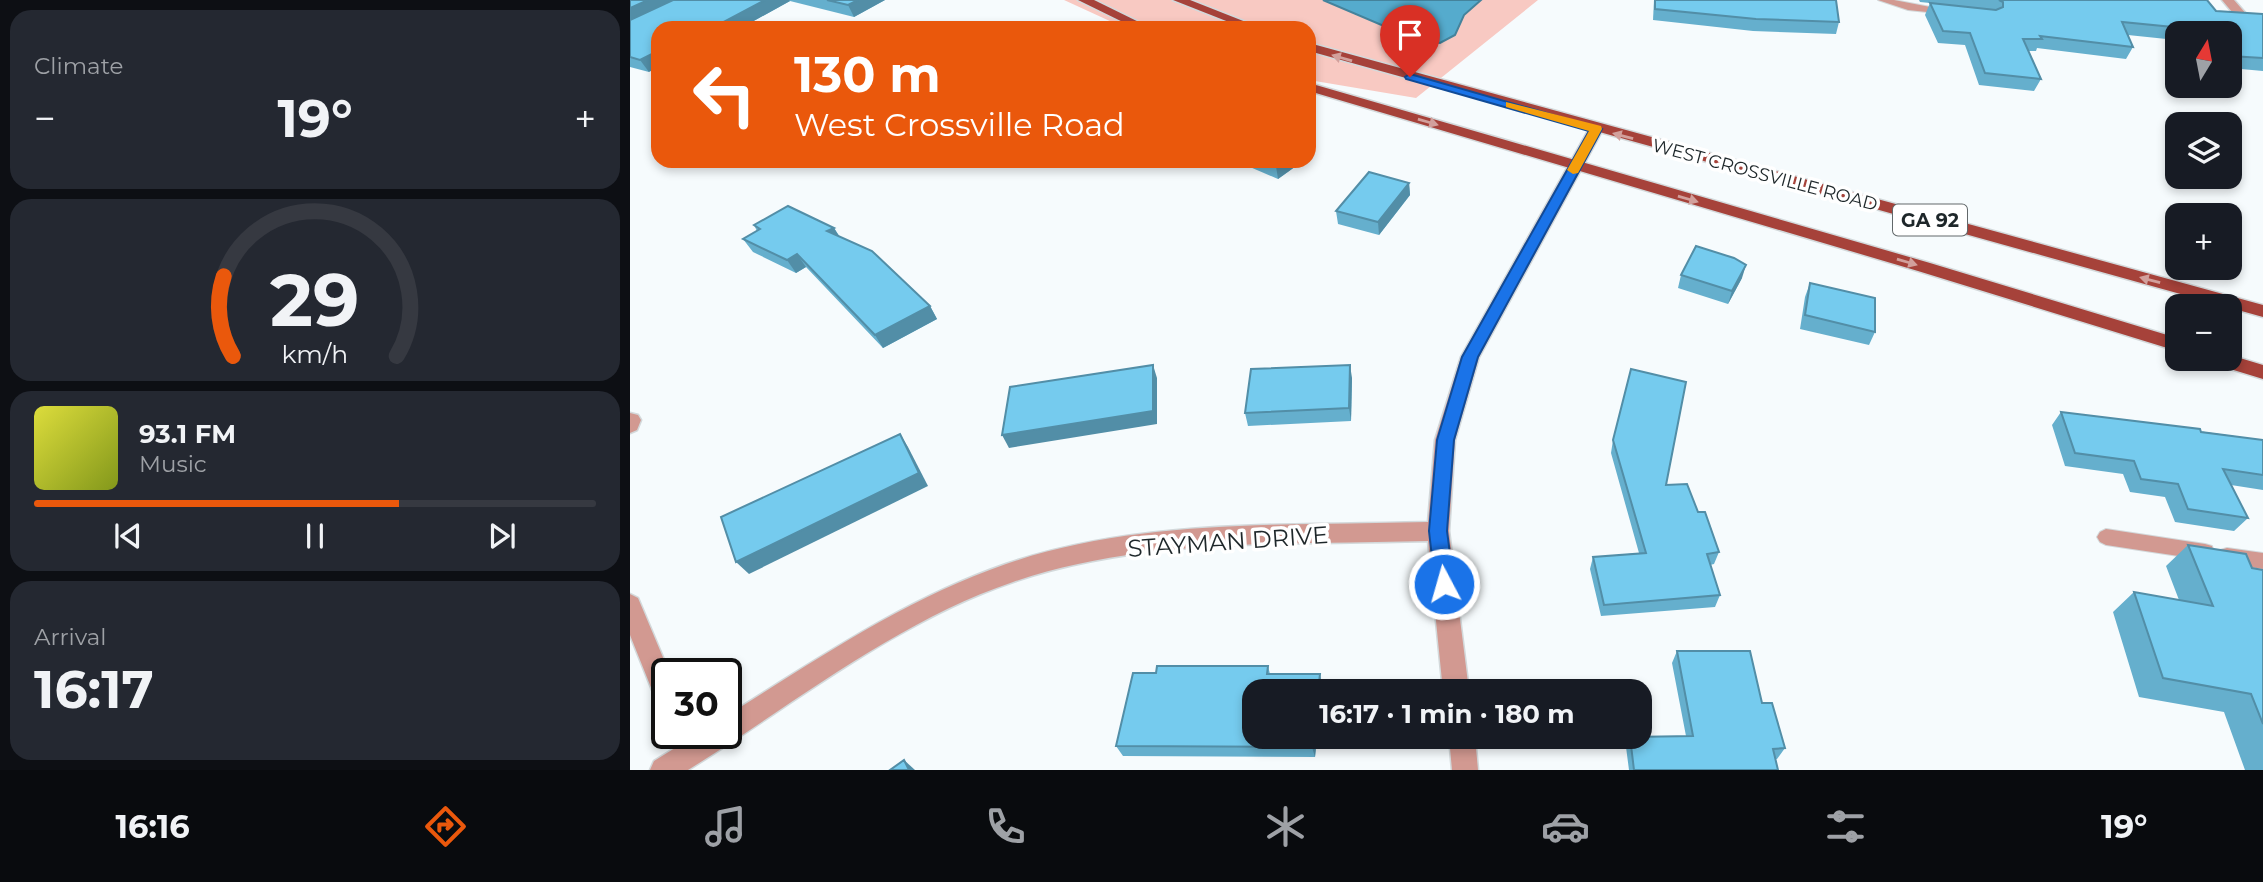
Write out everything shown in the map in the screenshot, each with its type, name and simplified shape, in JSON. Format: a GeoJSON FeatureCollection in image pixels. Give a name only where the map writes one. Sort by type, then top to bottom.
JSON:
{"type":"FeatureCollection","features":[{"type":"Feature","properties":{"kind":"main road"},"geometry":{"type":"LineString","coordinates":[[1084,0],[1130,21]]}},
{"type":"Feature","properties":{"kind":"main road"},"geometry":{"type":"LineString","coordinates":[[1179,0],[1236,21]]}},
{"type":"Feature","properties":{"kind":"main road","name":"WEST CROSSVILLE ROAD"},"geometry":{"type":"LineString","coordinates":[[1316,49],[1596,129],[2263,311]]}},
{"type":"Feature","properties":{"kind":"main road","name":"WEST CROSSVILLE ROAD"},"geometry":{"type":"LineString","coordinates":[[1316,89],[2165,341]]}},
{"type":"Feature","properties":{"kind":"main road"},"geometry":{"type":"LineString","coordinates":[[2242,366],[2263,372]]}},
{"type":"Feature","properties":{"kind":"street"},"geometry":{"type":"LineString","coordinates":[[2228,0],[2242,16]]}},
{"type":"Feature","properties":{"kind":"street"},"geometry":{"type":"LineString","coordinates":[[1455,679],[1438,531],[1445,440],[1470,357],[1596,129]]}},
{"type":"Feature","properties":{"kind":"street","name":"STAYMAN DRIVE"},"geometry":{"type":"LineString","coordinates":[[742,721],[915,614],[984,583],[1052,560],[1153,542],[1438,531]]}},
{"type":"Feature","properties":{"kind":"street"},"geometry":{"type":"LineString","coordinates":[[630,605],[652,658]]}},
{"type":"Feature","properties":{"kind":"street","name":"STAYMAN DRIVE"},"geometry":{"type":"LineString","coordinates":[[663,770],[681,749]]}},
{"type":"Feature","properties":{"kind":"street"},"geometry":{"type":"LineString","coordinates":[[1463,749],[1465,770]]}},
{"type":"Feature","properties":{"kind":"lane"},"geometry":{"type":"LineString","coordinates":[[1883,0],[1908,7],[1964,13]]}},
{"type":"Feature","properties":{"kind":"lane"},"geometry":{"type":"LineString","coordinates":[[2106,537],[2263,561]]}},
{"type":"Feature","properties":{"kind":"shaded area"},"geometry":{"type":"Polygon","coordinates":[[[1064,0],[1538,0],[1416,98],[1316,81],[1316,21],[1110,21],[1064,0]]]}},
{"type":"Feature","properties":{"kind":"water"},"geometry":{"type":"Polygon","coordinates":[[[1323,0],[1481,0],[1464,15],[1455,35],[1440,43],[1419,41],[1323,0]]]}},
{"type":"Feature","properties":{"kind":"building"},"geometry":{"type":"Polygon","coordinates":[[[630,0],[648,0],[630,8],[630,0]]]}},
{"type":"Feature","properties":{"kind":"building"},"geometry":{"type":"Polygon","coordinates":[[[673,0],[765,0],[726,21],[651,21],[651,54],[640,60],[630,57],[630,20],[673,0]]]}},
{"type":"Feature","properties":{"kind":"building"},"geometry":{"type":"Polygon","coordinates":[[[827,0],[858,0],[848,5],[827,0]]]}},
{"type":"Feature","properties":{"kind":"building"},"geometry":{"type":"Polygon","coordinates":[[[1655,0],[1836,0],[1839,22],[1756,19],[1655,9],[1655,0]]]}},
{"type":"Feature","properties":{"kind":"building"},"geometry":{"type":"Polygon","coordinates":[[[1999,0],[2207,0],[2216,11],[2263,14],[2263,58],[2242,57],[2242,21],[2165,21],[2165,26],[2122,22],[2133,47],[2040,36],[2042,39],[2023,39],[2041,79],[1985,73],[1970,33],[1943,31],[1930,3],[1996,10],[2003,7],[2003,2],[1999,0]]]}},
{"type":"Feature","properties":{"kind":"building"},"geometry":{"type":"Polygon","coordinates":[[[1369,172],[1409,183],[1378,222],[1336,211],[1369,172]]]}},
{"type":"Feature","properties":{"kind":"building"},"geometry":{"type":"Polygon","coordinates":[[[788,206],[834,228],[827,231],[872,251],[930,306],[875,335],[797,254],[787,260],[743,239],[760,229],[754,225],[788,206]]]}},
{"type":"Feature","properties":{"kind":"building"},"geometry":{"type":"Polygon","coordinates":[[[1696,246],[1734,258],[1746,265],[1732,291],[1681,275],[1696,246]]]}},
{"type":"Feature","properties":{"kind":"building"},"geometry":{"type":"Polygon","coordinates":[[[1810,283],[1875,298],[1875,332],[1805,315],[1810,283]]]}},
{"type":"Feature","properties":{"kind":"building"},"geometry":{"type":"Polygon","coordinates":[[[1153,365],[1153,411],[1002,435],[1010,387],[1153,365]]]}},
{"type":"Feature","properties":{"kind":"building"},"geometry":{"type":"Polygon","coordinates":[[[1350,365],[1349,408],[1245,413],[1251,369],[1350,365]]]}},
{"type":"Feature","properties":{"kind":"building"},"geometry":{"type":"Polygon","coordinates":[[[1631,369],[1686,382],[1666,485],[1687,484],[1698,512],[1705,512],[1719,552],[1707,554],[1720,595],[1604,605],[1593,557],[1646,553],[1613,440],[1631,369]]]}},
{"type":"Feature","properties":{"kind":"building"},"geometry":{"type":"Polygon","coordinates":[[[2061,412],[2200,429],[2201,432],[2263,440],[2263,475],[2223,469],[2248,518],[2188,509],[2178,484],[2141,479],[2134,461],[2075,453],[2061,412]]]}},
{"type":"Feature","properties":{"kind":"building"},"geometry":{"type":"Polygon","coordinates":[[[900,434],[919,473],[736,562],[721,517],[900,434]]]}},
{"type":"Feature","properties":{"kind":"building"},"geometry":{"type":"Polygon","coordinates":[[[2188,545],[2246,554],[2252,568],[2263,570],[2263,724],[2251,694],[2163,678],[2134,592],[2213,606],[2188,545]]]}},
{"type":"Feature","properties":{"kind":"building"},"geometry":{"type":"Polygon","coordinates":[[[1677,651],[1750,651],[1762,703],[1772,703],[1785,748],[1773,749],[1778,770],[1634,770],[1631,749],[1652,749],[1652,737],[1693,736],[1677,651]]]}},
{"type":"Feature","properties":{"kind":"building"},"geometry":{"type":"Polygon","coordinates":[[[1157,666],[1268,666],[1267,674],[1320,674],[1319,679],[1242,679],[1242,747],[1116,746],[1133,673],[1156,673],[1157,666]]]}},
{"type":"Feature","properties":{"kind":"building"},"geometry":{"type":"Polygon","coordinates":[[[904,760],[909,770],[890,770],[904,760]]]}},
{"type":"Feature","properties":{"kind":"slow traffic"},"geometry":{"type":"LineString","coordinates":[[1510,105],[1596,129],[1573,170]]}},
{"type":"Feature","properties":{"kind":"route"},"geometry":{"type":"LineString","coordinates":[[1410,77],[1596,129],[1470,357],[1445,440],[1438,531],[1444,584]]}}]}
